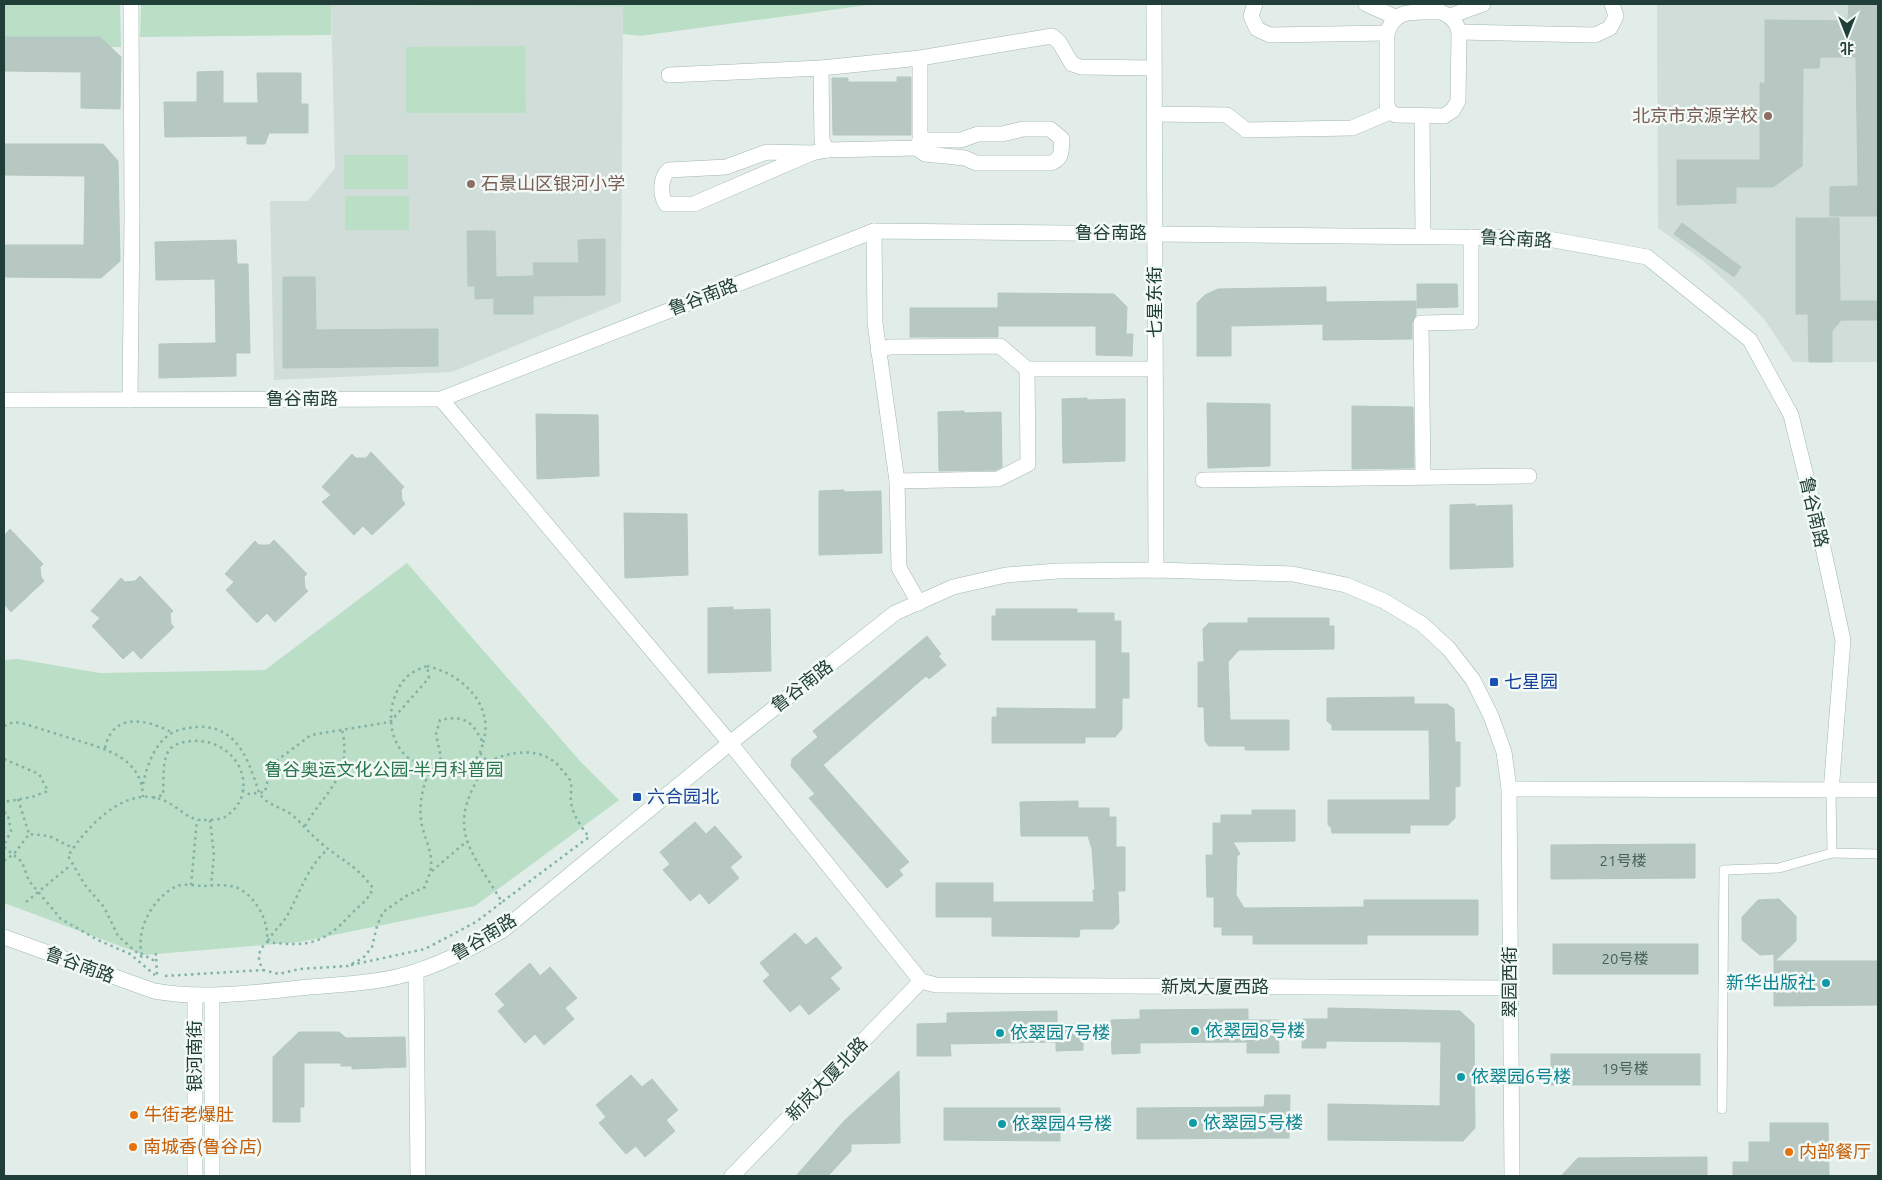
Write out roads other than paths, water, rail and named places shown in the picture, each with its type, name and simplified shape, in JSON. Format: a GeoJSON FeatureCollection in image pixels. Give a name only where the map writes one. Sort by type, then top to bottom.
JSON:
{"type":"FeatureCollection","features":[{"type":"Feature","properties":{"kind":"street"},"geometry":{"type":"LineString","coordinates":[[130,400],[132,216],[131,4]]}},
{"type":"Feature","properties":{"kind":"street","name":"七星东街"},"geometry":{"type":"LineString","coordinates":[[1154,4],[1156,570]]}},
{"type":"Feature","properties":{"kind":"street"},"geometry":{"type":"LineString","coordinates":[[1255,4],[1251,16],[1257,29],[1270,34],[1387,33]]}},
{"type":"Feature","properties":{"kind":"street"},"geometry":{"type":"LineString","coordinates":[[1366,4],[1395,17]]}},
{"type":"Feature","properties":{"kind":"street"},"geometry":{"type":"LineString","coordinates":[[1450,16],[1483,4]]}},
{"type":"Feature","properties":{"kind":"street"},"geometry":{"type":"LineString","coordinates":[[1459,32],[1595,34],[1610,28],[1616,16],[1612,4]]}},
{"type":"Feature","properties":{"kind":"street"},"geometry":{"type":"LineString","coordinates":[[1441,12],[1450,16],[1457,23],[1459,32],[1458,101],[1453,110],[1444,116],[1396,115],[1390,112],[1387,104],[1387,33],[1395,17],[1405,13],[1441,12]]}},
{"type":"Feature","properties":{"kind":"street"},"geometry":{"type":"LineString","coordinates":[[669,75],[821,68],[920,58],[1052,36],[1059,42],[1072,64],[1081,67],[1154,68]]}},
{"type":"Feature","properties":{"kind":"street"},"geometry":{"type":"LineString","coordinates":[[812,153],[767,152],[726,167],[669,170],[662,178],[663,200],[671,206],[694,204],[812,153],[827,150],[918,144],[961,140],[978,134],[1002,134],[1023,129],[1050,129],[1062,139],[1061,156],[1057,162],[1050,164],[976,163],[965,158],[925,154],[918,144],[920,58]]}},
{"type":"Feature","properties":{"kind":"street"},"geometry":{"type":"LineString","coordinates":[[821,68],[822,141],[827,150]]}},
{"type":"Feature","properties":{"kind":"street"},"geometry":{"type":"LineString","coordinates":[[1154,114],[1227,115],[1246,130],[1352,128],[1390,112]]}},
{"type":"Feature","properties":{"kind":"street"},"geometry":{"type":"LineString","coordinates":[[1422,116],[1423,236]]}},
{"type":"Feature","properties":{"kind":"street"},"geometry":{"type":"LineString","coordinates":[[874,231],[875,323],[897,481],[899,568],[919,603]]}},
{"type":"Feature","properties":{"kind":"street","name":"鲁谷南路"},"geometry":{"type":"LineString","coordinates":[[4,400],[441,399],[874,231],[1543,238],[1647,257],[1750,340],[1791,415],[1819,529],[1843,640],[1830,792]]}},
{"type":"Feature","properties":{"kind":"street"},"geometry":{"type":"LineString","coordinates":[[1423,475],[1421,323],[1471,322],[1471,237]]}},
{"type":"Feature","properties":{"kind":"street"},"geometry":{"type":"LineString","coordinates":[[878,350],[890,347],[1000,346],[1027,369],[1155,368]]}},
{"type":"Feature","properties":{"kind":"street"},"geometry":{"type":"LineString","coordinates":[[897,481],[998,479],[1028,464],[1027,369]]}},
{"type":"Feature","properties":{"kind":"street"},"geometry":{"type":"LineString","coordinates":[[441,399],[730,743],[921,981]]}},
{"type":"Feature","properties":{"kind":"street"},"geometry":{"type":"LineString","coordinates":[[1204,480],[1423,475],[1529,476]]}},
{"type":"Feature","properties":{"kind":"street","name":"鲁谷南路"},"geometry":{"type":"LineString","coordinates":[[4,937],[195,996],[361,983],[416,972],[473,948],[502,930],[730,743],[895,613],[953,588],[1006,575],[1058,571],[1156,570],[1294,574],[1346,585],[1384,601],[1422,624],[1449,649],[1473,680],[1491,716],[1504,752],[1510,789]]}},
{"type":"Feature","properties":{"kind":"street"},"geometry":{"type":"LineString","coordinates":[[1510,789],[1830,792],[1878,790]]}},
{"type":"Feature","properties":{"kind":"street","name":"翠园西街"},"geometry":{"type":"LineString","coordinates":[[1510,789],[1512,1176]]}},
{"type":"Feature","properties":{"kind":"street"},"geometry":{"type":"LineString","coordinates":[[416,972],[418,1176]]}},
{"type":"Feature","properties":{"kind":"street","name":"新岚大厦西路"},"geometry":{"type":"LineString","coordinates":[[921,981],[936,985],[1510,988]]}},
{"type":"Feature","properties":{"kind":"street","name":"新岚大厦北路"},"geometry":{"type":"LineString","coordinates":[[732,1176],[921,981]]}},
{"type":"Feature","properties":{"kind":"street","name":"银河南街"},"geometry":{"type":"LineString","coordinates":[[195,996],[195,1176]]}},
{"type":"Feature","properties":{"kind":"street","name":"银河南街"},"geometry":{"type":"LineString","coordinates":[[212,996],[212,1176]]}},
{"type":"Feature","properties":{"kind":"lane"},"geometry":{"type":"LineString","coordinates":[[1830,792],[1832,852]]}},
{"type":"Feature","properties":{"kind":"lane"},"geometry":{"type":"LineString","coordinates":[[1722,1109],[1724,870],[1779,868],[1832,852],[1878,854]]}},
{"type":"Feature","properties":{"kind":"place","name":"北京市京源学校"},"geometry":{"type":"Point","coordinates":[1768,116]}},
{"type":"Feature","properties":{"kind":"place","name":"石景山区银河小学"},"geometry":{"type":"Point","coordinates":[471,184]}},
{"type":"Feature","properties":{"kind":"place","name":"七星园"},"geometry":{"type":"Point","coordinates":[1494,682]}},
{"type":"Feature","properties":{"kind":"place","name":"六合园北"},"geometry":{"type":"Point","coordinates":[637,797]}},
{"type":"Feature","properties":{"kind":"place","name":"新华出版社"},"geometry":{"type":"Point","coordinates":[1826,983]}},
{"type":"Feature","properties":{"kind":"place","name":"依翠园8号楼"},"geometry":{"type":"Point","coordinates":[1195,1031]}},
{"type":"Feature","properties":{"kind":"place","name":"依翠园7号楼"},"geometry":{"type":"Point","coordinates":[1000,1033]}},
{"type":"Feature","properties":{"kind":"place","name":"依翠园6号楼"},"geometry":{"type":"Point","coordinates":[1461,1077]}},
{"type":"Feature","properties":{"kind":"place","name":"牛街老爆肚"},"geometry":{"type":"Point","coordinates":[134,1115]}},
{"type":"Feature","properties":{"kind":"place","name":"依翠园5号楼"},"geometry":{"type":"Point","coordinates":[1193,1123]}},
{"type":"Feature","properties":{"kind":"place","name":"依翠园4号楼"},"geometry":{"type":"Point","coordinates":[1002,1124]}},
{"type":"Feature","properties":{"kind":"place","name":"南城香(鲁谷店)"},"geometry":{"type":"Point","coordinates":[133,1147]}},
{"type":"Feature","properties":{"kind":"place","name":"内部餐厅"},"geometry":{"type":"Point","coordinates":[1789,1152]}},
{"type":"Feature","properties":{"kind":"park label","name":"鲁谷奥运文化公园-半月科普园"},"geometry":{"type":"Point","coordinates":[384,770]}}]}
